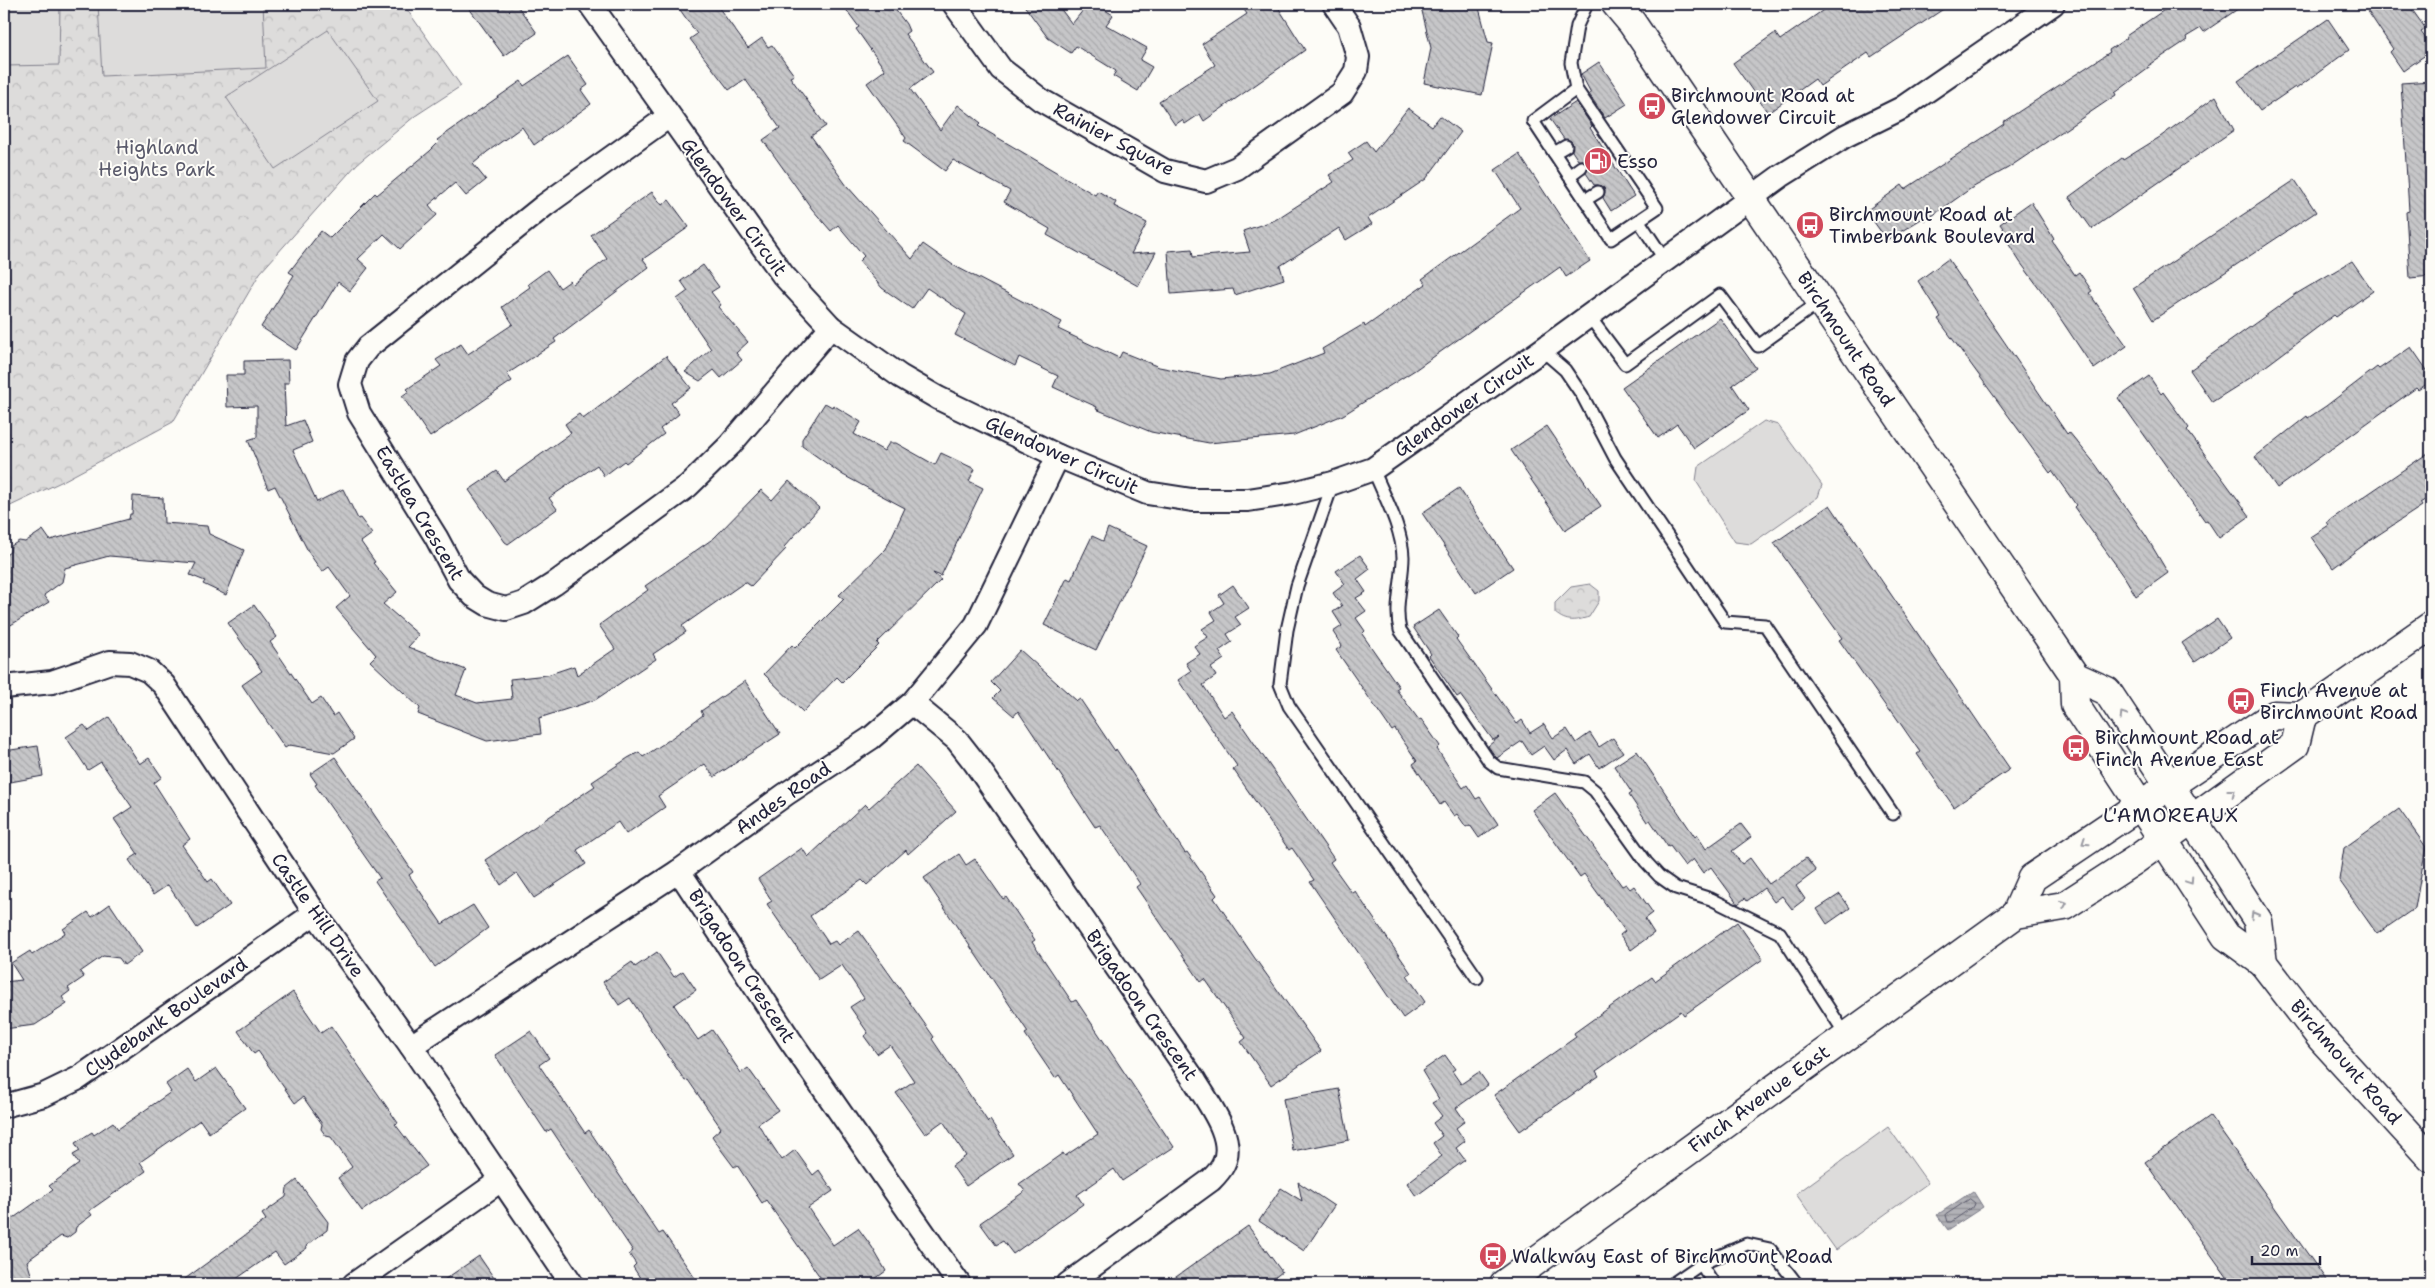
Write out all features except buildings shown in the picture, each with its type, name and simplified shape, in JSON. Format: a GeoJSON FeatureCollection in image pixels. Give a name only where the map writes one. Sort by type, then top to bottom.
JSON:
{"type":"FeatureCollection","features":[{"type":"Feature","properties":{"kind":"main road","name":"Birchmount Road"},"geometry":{"type":"LineString","coordinates":[[1616,4],[1632,24],[1751,198],[2074,676],[2075,706],[2226,936],[2263,963],[2322,1038],[2431,1158]]}},
{"type":"Feature","properties":{"kind":"main road"},"geometry":{"type":"LineString","coordinates":[[2016,914],[2032,878],[2274,716],[2302,716],[2431,626]]}},
{"type":"Feature","properties":{"kind":"main road"},"geometry":{"type":"LineString","coordinates":[[2074,676],[2107,691],[2169,785],[2258,921],[2263,963]]}},
{"type":"Feature","properties":{"kind":"main road","name":"Finch Avenue East"},"geometry":{"type":"LineString","coordinates":[[1504,1284],[1846,1035],[2016,914],[2064,906],[2192,820],[2295,745],[2302,716]]}},
{"type":"Feature","properties":{"kind":"street","name":"Glendower Circuit"},"geometry":{"type":"LineString","coordinates":[[590,4],[668,117],[783,275],[831,327],[900,376],[938,398],[1058,456],[1146,493],[1192,500],[1248,500],[1293,493],[1333,483],[1373,469],[1542,350],[1751,198],[1845,136],[1902,108],[2053,4]]}},
{"type":"Feature","properties":{"kind":"street","name":"Rainier Square"},"geometry":{"type":"LineString","coordinates":[[954,4],[1000,68],[1041,100],[1165,171],[1206,181],[1237,168],[1342,93],[1356,71],[1358,57],[1350,26],[1334,4]]}},
{"type":"Feature","properties":{"kind":"street","name":"Eastlea Crescent"},"geometry":{"type":"LineString","coordinates":[[668,117],[538,211],[368,347],[357,361],[350,384],[359,414],[436,536],[459,580],[474,596],[487,604],[506,608],[524,603],[554,584],[688,486],[730,445],[831,327]]}},
{"type":"Feature","properties":{"kind":"street","name":"Andes Road"},"geometry":{"type":"LineString","coordinates":[[410,1046],[680,871],[786,794],[871,738],[912,703],[976,625],[1058,456]]}},
{"type":"Feature","properties":{"kind":"street","name":"Castle Hill Drive"},"geometry":{"type":"LineString","coordinates":[[4,687],[52,682],[110,662],[130,664],[149,671],[164,684],[315,913],[410,1046],[572,1284]]}},
{"type":"Feature","properties":{"kind":"street","name":"Brigadoon Crescent"},"geometry":{"type":"LineString","coordinates":[[912,703],[957,740],[975,763],[1195,1081],[1214,1111],[1228,1144],[1224,1165],[1211,1180],[1068,1284]]}},
{"type":"Feature","properties":{"kind":"street","name":"Brigadoon Crescent"},"geometry":{"type":"LineString","coordinates":[[680,871],[790,1040],[959,1284]]}},
{"type":"Feature","properties":{"kind":"street","name":"Clydebank Boulevard"},"geometry":{"type":"LineString","coordinates":[[5,1112],[79,1078],[315,913]]}},
{"type":"Feature","properties":{"kind":"street"},"geometry":{"type":"LineString","coordinates":[[354,1284],[501,1180]]}},
{"type":"Feature","properties":{"kind":"lane"},"geometry":{"type":"LineString","coordinates":[[1576,89],[1533,120],[1611,239],[1657,208],[1627,174],[1595,126],[1576,89],[1571,63],[1577,26],[1587,4]]}},
{"type":"Feature","properties":{"kind":"lane"},"geometry":{"type":"LineString","coordinates":[[1554,153],[1566,146]]}},
{"type":"Feature","properties":{"kind":"lane"},"geometry":{"type":"LineString","coordinates":[[1569,176],[1581,167]]}},
{"type":"Feature","properties":{"kind":"lane"},"geometry":{"type":"LineString","coordinates":[[1585,200],[1598,192]]}},
{"type":"Feature","properties":{"kind":"lane"},"geometry":{"type":"LineString","coordinates":[[1639,221],[1665,260]]}},
{"type":"Feature","properties":{"kind":"lane"},"geometry":{"type":"LineString","coordinates":[[1589,316],[1625,364],[1720,295],[1758,346],[1821,301]]}},
{"type":"Feature","properties":{"kind":"lane"},"geometry":{"type":"LineString","coordinates":[[1542,350],[1570,376],[1616,458],[1725,622],[1766,625],[1893,814]]}},
{"type":"Feature","properties":{"kind":"lane"},"geometry":{"type":"LineString","coordinates":[[1373,469],[1401,538],[1403,557],[1397,618],[1400,630],[1489,761],[1498,768],[1584,782],[1594,791],[1646,862],[1659,876],[1676,888],[1712,899],[1780,933],[1846,1035]]}},
{"type":"Feature","properties":{"kind":"lane"},"geometry":{"type":"LineString","coordinates":[[1333,483],[1297,586],[1287,630],[1280,684],[1294,714],[1477,978]]}},
{"type":"Feature","properties":{"kind":"lane"},"geometry":{"type":"LineString","coordinates":[[1672,1284],[1700,1264],[1747,1244],[1770,1249],[1797,1284]]}},
{"type":"Feature","properties":{"kind":"lane"},"geometry":{"type":"LineString","coordinates":[[1700,1264],[1714,1284]]}},
{"type":"Feature","properties":{"kind":"green space","name":"Highland Heights Park"},"geometry":{"type":"Polygon","coordinates":[[[4,4],[403,4],[461,86],[415,116],[357,164],[260,273],[173,422],[61,482],[4,509],[4,4]]]}},
{"type":"Feature","properties":{"kind":"green space"},"geometry":{"type":"Polygon","coordinates":[[[4,4],[60,4],[59,65],[4,66],[4,4]]]}},
{"type":"Feature","properties":{"kind":"green space"},"geometry":{"type":"Polygon","coordinates":[[[98,4],[263,4],[266,68],[102,76],[98,4]]]}},
{"type":"Feature","properties":{"kind":"green space"},"geometry":{"type":"Polygon","coordinates":[[[328,30],[378,101],[275,169],[226,97],[328,30]]]}},
{"type":"Feature","properties":{"kind":"green space"},"geometry":{"type":"Polygon","coordinates":[[[1764,421],[1778,425],[1822,485],[1818,497],[1751,544],[1735,542],[1696,481],[1698,467],[1764,421]]]}},
{"type":"Feature","properties":{"kind":"green space"},"geometry":{"type":"Polygon","coordinates":[[[1590,584],[1599,591],[1599,601],[1589,617],[1571,620],[1555,613],[1555,603],[1571,587],[1590,584]]]}},
{"type":"Feature","properties":{"kind":"green space"},"geometry":{"type":"Polygon","coordinates":[[[1888,1127],[1928,1183],[1836,1250],[1796,1194],[1888,1127]]]}},
{"type":"Feature","properties":{"kind":"water"},"geometry":{"type":"Polygon","coordinates":[[[1973,1191],[1983,1207],[1948,1230],[1937,1215],[1973,1191]]]}},
{"type":"Feature","properties":{"kind":"place","name":"Birchmount Road at Glendower Circuit"},"geometry":{"type":"Point","coordinates":[1652,106]}},
{"type":"Feature","properties":{"kind":"place","name":"Esso"},"geometry":{"type":"Point","coordinates":[1598,161]}},
{"type":"Feature","properties":{"kind":"place","name":"Birchmount Road at Timberbank Boulevard"},"geometry":{"type":"Point","coordinates":[1810,225]}},
{"type":"Feature","properties":{"kind":"place","name":"Finch Avenue at Birchmount Road"},"geometry":{"type":"Point","coordinates":[2241,701]}},
{"type":"Feature","properties":{"kind":"place","name":"Birchmount Road at Finch Avenue East"},"geometry":{"type":"Point","coordinates":[2076,748]}},
{"type":"Feature","properties":{"kind":"place","name":"Walkway East of Birchmount Road"},"geometry":{"type":"Point","coordinates":[1493,1256]}},
{"type":"Feature","properties":{"kind":"district","name":"L'AMOREAUX"},"geometry":{"type":"Point","coordinates":[2171,815]}}]}
